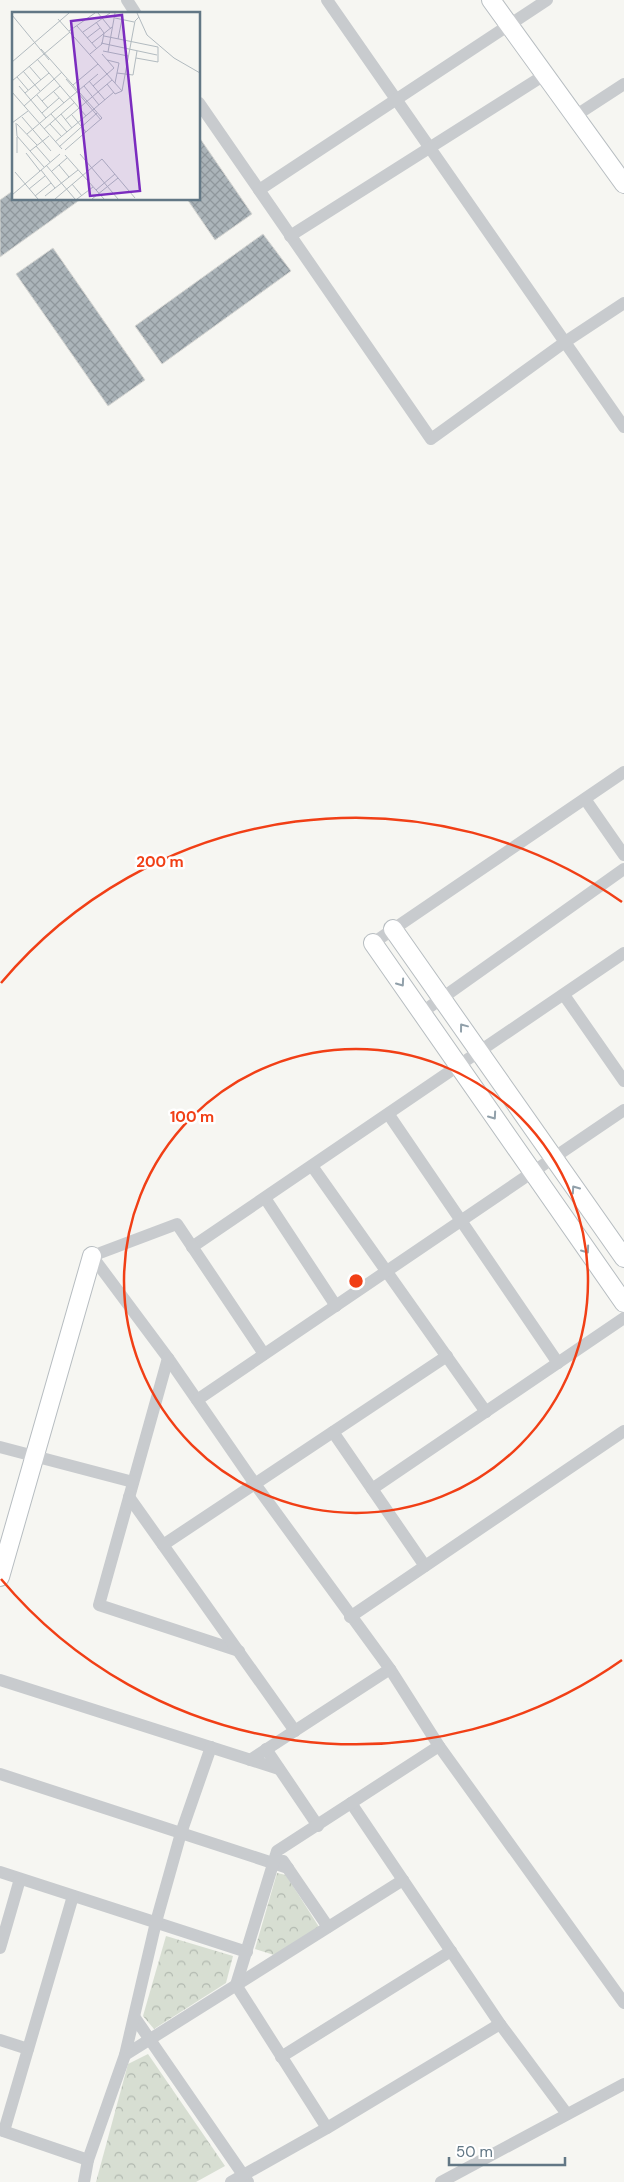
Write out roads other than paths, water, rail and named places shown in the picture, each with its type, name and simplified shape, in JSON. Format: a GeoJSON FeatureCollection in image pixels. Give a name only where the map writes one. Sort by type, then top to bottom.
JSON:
{"type":"FeatureCollection","features":[{"type":"Feature","properties":{"kind":"street"},"geometry":{"type":"LineString","coordinates":[[127,0],[135,12]]}},
{"type":"Feature","properties":{"kind":"street"},"geometry":{"type":"LineString","coordinates":[[327,0],[624,427]]}},
{"type":"Feature","properties":{"kind":"street"},"geometry":{"type":"LineString","coordinates":[[491,0],[624,184]]}},
{"type":"Feature","properties":{"kind":"street"},"geometry":{"type":"LineString","coordinates":[[259,190],[395,98],[546,0]]}},
{"type":"Feature","properties":{"kind":"street"},"geometry":{"type":"LineString","coordinates":[[290,236],[546,74]]}},
{"type":"Feature","properties":{"kind":"street"},"geometry":{"type":"LineString","coordinates":[[575,116],[624,84]]}},
{"type":"Feature","properties":{"kind":"street"},"geometry":{"type":"LineString","coordinates":[[200,105],[431,439],[565,342],[624,303]]}},
{"type":"Feature","properties":{"kind":"street"},"geometry":{"type":"LineString","coordinates":[[624,772],[373,943],[624,1303]]}},
{"type":"Feature","properties":{"kind":"street"},"geometry":{"type":"LineString","coordinates":[[585,799],[624,855]]}},
{"type":"Feature","properties":{"kind":"street"},"geometry":{"type":"LineString","coordinates":[[421,1012],[624,870]]}},
{"type":"Feature","properties":{"kind":"street"},"geometry":{"type":"LineString","coordinates":[[393,929],[624,1258]]}},
{"type":"Feature","properties":{"kind":"street"},"geometry":{"type":"LineString","coordinates":[[192,1247],[624,953]]}},
{"type":"Feature","properties":{"kind":"street"},"geometry":{"type":"LineString","coordinates":[[564,995],[624,1081]]}},
{"type":"Feature","properties":{"kind":"street"},"geometry":{"type":"LineString","coordinates":[[197,1400],[624,1110]]}},
{"type":"Feature","properties":{"kind":"street"},"geometry":{"type":"LineString","coordinates":[[389,1114],[558,1363]]}},
{"type":"Feature","properties":{"kind":"street"},"geometry":{"type":"LineString","coordinates":[[312,1166],[486,1412]]}},
{"type":"Feature","properties":{"kind":"street"},"geometry":{"type":"LineString","coordinates":[[264,1198],[336,1306]]}},
{"type":"Feature","properties":{"kind":"street"},"geometry":{"type":"LineString","coordinates":[[92,1256],[177,1224],[264,1354]]}},
{"type":"Feature","properties":{"kind":"street"},"geometry":{"type":"LineString","coordinates":[[92,1256],[168,1358],[350,1617],[390,1669],[439,1746],[624,2003]]}},
{"type":"Feature","properties":{"kind":"street"},"geometry":{"type":"LineString","coordinates":[[0,1576],[92,1256]]}},
{"type":"Feature","properties":{"kind":"street"},"geometry":{"type":"LineString","coordinates":[[372,1489],[624,1318]]}},
{"type":"Feature","properties":{"kind":"street"},"geometry":{"type":"LineString","coordinates":[[164,1544],[447,1356]]}},
{"type":"Feature","properties":{"kind":"street"},"geometry":{"type":"LineString","coordinates":[[168,1358],[99,1605],[239,1651]]}},
{"type":"Feature","properties":{"kind":"street"},"geometry":{"type":"LineString","coordinates":[[350,1617],[624,1430]]}},
{"type":"Feature","properties":{"kind":"street"},"geometry":{"type":"LineString","coordinates":[[333,1432],[425,1566]]}},
{"type":"Feature","properties":{"kind":"street"},"geometry":{"type":"LineString","coordinates":[[0,1446],[34,1457],[133,1482]]}},
{"type":"Feature","properties":{"kind":"street"},"geometry":{"type":"LineString","coordinates":[[129,1497],[164,1544],[294,1731]]}},
{"type":"Feature","properties":{"kind":"street"},"geometry":{"type":"LineString","coordinates":[[250,1760],[390,1669]]}},
{"type":"Feature","properties":{"kind":"street"},"geometry":{"type":"LineString","coordinates":[[0,1680],[279,1769]]}},
{"type":"Feature","properties":{"kind":"street"},"geometry":{"type":"LineString","coordinates":[[236,1985],[275,1857],[351,1802],[439,1746]]}},
{"type":"Feature","properties":{"kind":"street"},"geometry":{"type":"LineString","coordinates":[[84,2182],[88,2160],[125,2055],[156,1922],[181,1833],[211,1747]]}},
{"type":"Feature","properties":{"kind":"street"},"geometry":{"type":"LineString","coordinates":[[266,1749],[318,1826]]}},
{"type":"Feature","properties":{"kind":"street"},"geometry":{"type":"LineString","coordinates":[[0,1774],[181,1833],[275,1857],[288,1868],[328,1927]]}},
{"type":"Feature","properties":{"kind":"street"},"geometry":{"type":"LineString","coordinates":[[351,1802],[500,2024],[567,2114]]}},
{"type":"Feature","properties":{"kind":"street"},"geometry":{"type":"LineString","coordinates":[[0,1872],[247,1952]]}},
{"type":"Feature","properties":{"kind":"street"},"geometry":{"type":"LineString","coordinates":[[0,1948],[20,1879]]}},
{"type":"Feature","properties":{"kind":"street"},"geometry":{"type":"LineString","coordinates":[[125,2055],[403,1880]]}},
{"type":"Feature","properties":{"kind":"street"},"geometry":{"type":"LineString","coordinates":[[74,1896],[2,2130],[88,2160]]}},
{"type":"Feature","properties":{"kind":"street"},"geometry":{"type":"LineString","coordinates":[[281,2057],[451,1951]]}},
{"type":"Feature","properties":{"kind":"street"},"geometry":{"type":"LineString","coordinates":[[236,1985],[327,2128]]}},
{"type":"Feature","properties":{"kind":"street"},"geometry":{"type":"LineString","coordinates":[[135,2018],[246,2179]]}},
{"type":"Feature","properties":{"kind":"street"},"geometry":{"type":"LineString","coordinates":[[231,2182],[246,2179],[500,2024]]}},
{"type":"Feature","properties":{"kind":"street"},"geometry":{"type":"LineString","coordinates":[[0,2040],[28,2049]]}},
{"type":"Feature","properties":{"kind":"street"},"geometry":{"type":"LineString","coordinates":[[441,2182],[624,2084]]}}]}
